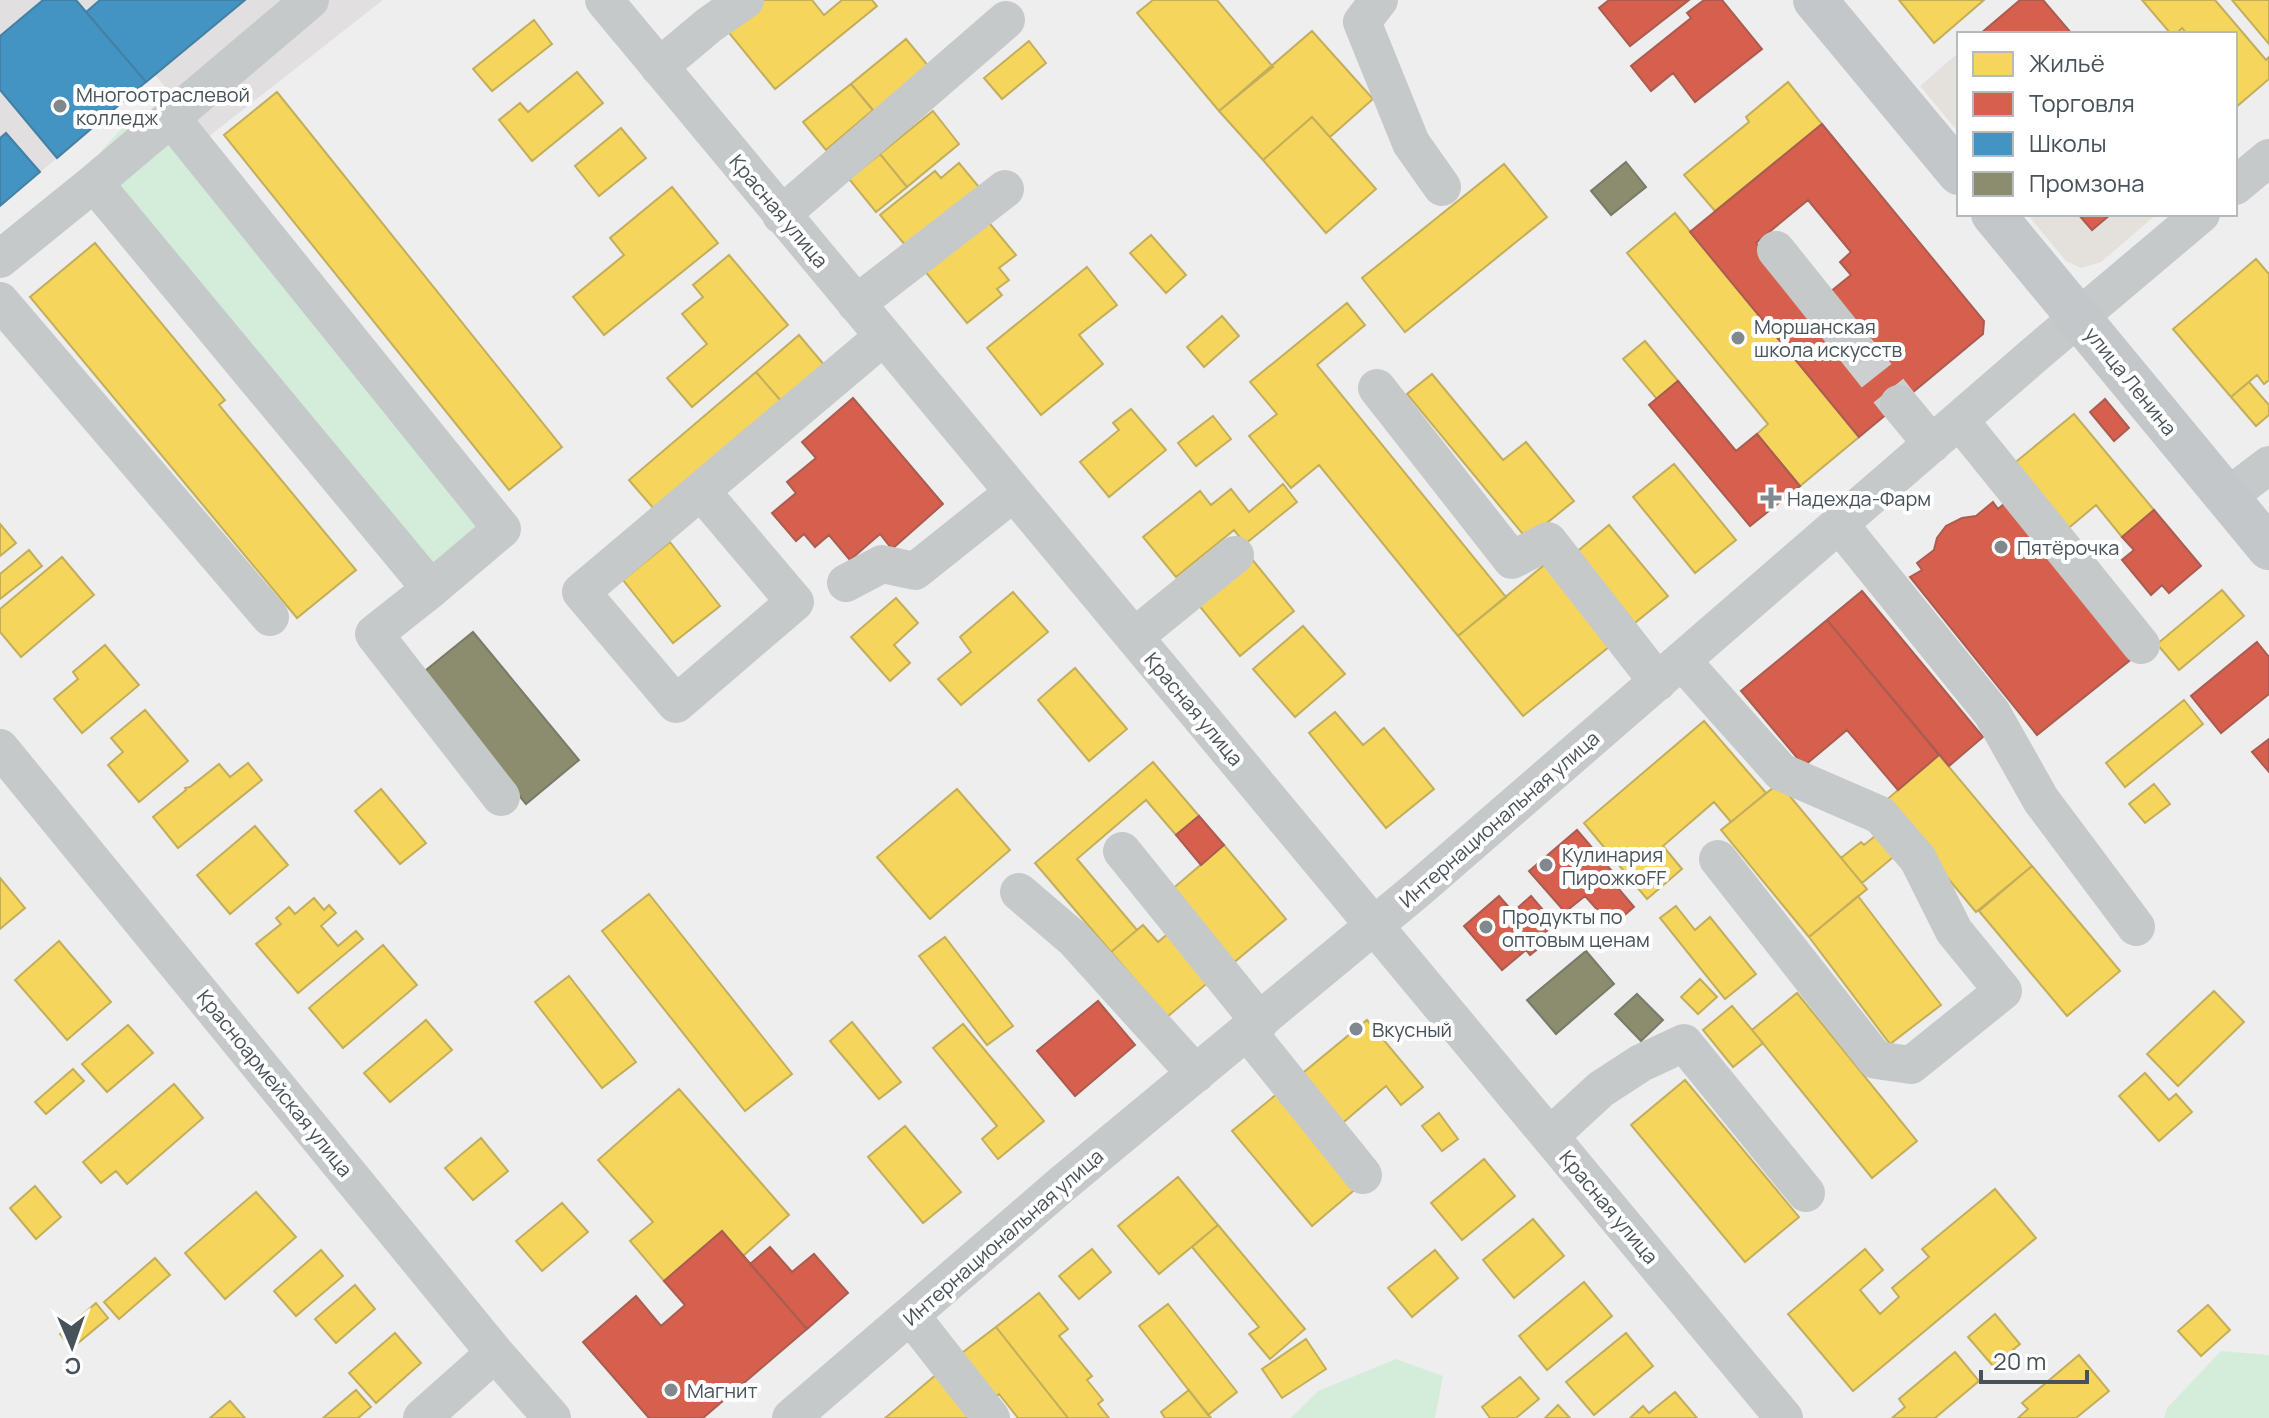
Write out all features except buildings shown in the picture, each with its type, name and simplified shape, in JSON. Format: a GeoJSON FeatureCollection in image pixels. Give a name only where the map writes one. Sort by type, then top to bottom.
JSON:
{"type":"FeatureCollection","features":[{"type":"Feature","properties":{"kind":"main road"},"geometry":{"type":"LineString","coordinates":[[1815,0],[1957,171]]}},
{"type":"Feature","properties":{"kind":"main road","name":"улица Ленина"},"geometry":{"type":"LineString","coordinates":[[1995,216],[2269,548]]}},
{"type":"Feature","properties":{"kind":"street"},"geometry":{"type":"LineString","coordinates":[[0,259],[310,0]]}},
{"type":"Feature","properties":{"kind":"street","name":"Красная улица"},"geometry":{"type":"LineString","coordinates":[[604,0],[1784,1418]]}},
{"type":"Feature","properties":{"kind":"street"},"geometry":{"type":"LineString","coordinates":[[659,67],[745,0]]}},
{"type":"Feature","properties":{"kind":"street"},"geometry":{"type":"LineString","coordinates":[[1379,0],[1362,22],[1411,143],[1442,187]]}},
{"type":"Feature","properties":{"kind":"street"},"geometry":{"type":"LineString","coordinates":[[781,215],[1006,20]]}},
{"type":"Feature","properties":{"kind":"street"},"geometry":{"type":"LineString","coordinates":[[171,118],[502,529],[374,634],[501,797]]}},
{"type":"Feature","properties":{"kind":"street"},"geometry":{"type":"LineString","coordinates":[[2237,184],[2269,158]]}},
{"type":"Feature","properties":{"kind":"street"},"geometry":{"type":"LineString","coordinates":[[94,183],[431,589]]}},
{"type":"Feature","properties":{"kind":"street"},"geometry":{"type":"LineString","coordinates":[[856,304],[1005,189]]}},
{"type":"Feature","properties":{"kind":"street","name":"Интернациональная улица"},"geometry":{"type":"LineString","coordinates":[[791,1418],[1061,1185],[1375,926],[2199,216]]}},
{"type":"Feature","properties":{"kind":"street"},"geometry":{"type":"LineString","coordinates":[[1776,250],[1853,346]]}},
{"type":"Feature","properties":{"kind":"street"},"geometry":{"type":"LineString","coordinates":[[0,301],[270,617]]}},
{"type":"Feature","properties":{"kind":"street"},"geometry":{"type":"LineString","coordinates":[[701,491],[795,602],[676,704],[581,592],[883,337]]}},
{"type":"Feature","properties":{"kind":"street"},"geometry":{"type":"LineString","coordinates":[[1377,388],[1512,560],[1548,541],[1670,671],[1781,772],[1880,815],[1918,859],[1954,931],[2003,991],[1911,1065],[1876,1060],[1718,859]]}},
{"type":"Feature","properties":{"kind":"street"},"geometry":{"type":"LineString","coordinates":[[1899,404],[1946,432],[2141,645]]}},
{"type":"Feature","properties":{"kind":"street"},"geometry":{"type":"LineString","coordinates":[[2227,497],[2269,465]]}},
{"type":"Feature","properties":{"kind":"street"},"geometry":{"type":"LineString","coordinates":[[846,583],[882,564],[915,571],[1013,493]]}},
{"type":"Feature","properties":{"kind":"street"},"geometry":{"type":"LineString","coordinates":[[1839,524],[1992,713],[2041,800],[2136,927]]}},
{"type":"Feature","properties":{"kind":"street"},"geometry":{"type":"LineString","coordinates":[[1134,637],[1235,555]]}},
{"type":"Feature","properties":{"kind":"street","name":"Красноармейская улица"},"geometry":{"type":"LineString","coordinates":[[0,748],[495,1353],[552,1418]]}},
{"type":"Feature","properties":{"kind":"street"},"geometry":{"type":"LineString","coordinates":[[1122,851],[1363,1175]]}},
{"type":"Feature","properties":{"kind":"street"},"geometry":{"type":"LineString","coordinates":[[1019,892],[1074,939],[1196,1074]]}},
{"type":"Feature","properties":{"kind":"street"},"geometry":{"type":"LineString","coordinates":[[1550,1136],[1601,1089],[1641,1063],[1684,1043],[1806,1193]]}},
{"type":"Feature","properties":{"kind":"street"},"geometry":{"type":"LineString","coordinates":[[911,1316],[991,1418]]}},
{"type":"Feature","properties":{"kind":"street"},"geometry":{"type":"LineString","coordinates":[[422,1418],[495,1353]]}},
{"type":"Feature","properties":{"kind":"shaded area","name":"Многоотраслевой колледж"},"geometry":{"type":"Polygon","coordinates":[[[0,0],[383,0],[208,137],[155,75],[0,206],[0,0]]]}},
{"type":"Feature","properties":{"kind":"shaded area"},"geometry":{"type":"Polygon","coordinates":[[[1957,54],[1957,131],[1920,86],[1957,54]]]}},
{"type":"Feature","properties":{"kind":"shaded area"},"geometry":{"type":"Polygon","coordinates":[[[2029,216],[2155,216],[2101,262],[2081,268],[2066,261],[2029,216]]]}},
{"type":"Feature","properties":{"kind":"green space"},"geometry":{"type":"Polygon","coordinates":[[[160,120],[490,512],[435,572],[102,174],[102,150],[123,127],[160,120]]]}},
{"type":"Feature","properties":{"kind":"green space"},"geometry":{"type":"Polygon","coordinates":[[[2221,1351],[2269,1355],[2269,1418],[2164,1418],[2167,1408],[2221,1351]]]}},
{"type":"Feature","properties":{"kind":"green space"},"geometry":{"type":"Polygon","coordinates":[[[1396,1359],[1443,1376],[1435,1418],[1291,1418],[1318,1391],[1396,1359]]]}},
{"type":"Feature","properties":{"kind":"tunnel"},"geometry":{"type":"LineString","coordinates":[[1853,346],[1899,404]]}},
{"type":"Feature","properties":{"kind":"place","name":"Многоотраслевой колледж"},"geometry":{"type":"Point","coordinates":[60,106]}},
{"type":"Feature","properties":{"kind":"place","name":"Моршанская школа искусств"},"geometry":{"type":"Point","coordinates":[1738,338]}},
{"type":"Feature","properties":{"kind":"place","name":"Надежда-Фарм"},"geometry":{"type":"Point","coordinates":[1771,498]}},
{"type":"Feature","properties":{"kind":"place","name":"Пятёрочка"},"geometry":{"type":"Point","coordinates":[2001,547]}},
{"type":"Feature","properties":{"kind":"place","name":"Кулинария ПирожкоFF"},"geometry":{"type":"Point","coordinates":[1546,865]}},
{"type":"Feature","properties":{"kind":"place","name":"Продукты по оптовым ценам"},"geometry":{"type":"Point","coordinates":[1486,927]}},
{"type":"Feature","properties":{"kind":"place","name":"Вкусный"},"geometry":{"type":"Point","coordinates":[1356,1029]}},
{"type":"Feature","properties":{"kind":"place","name":"Магнит"},"geometry":{"type":"Point","coordinates":[671,1390]}}]}
